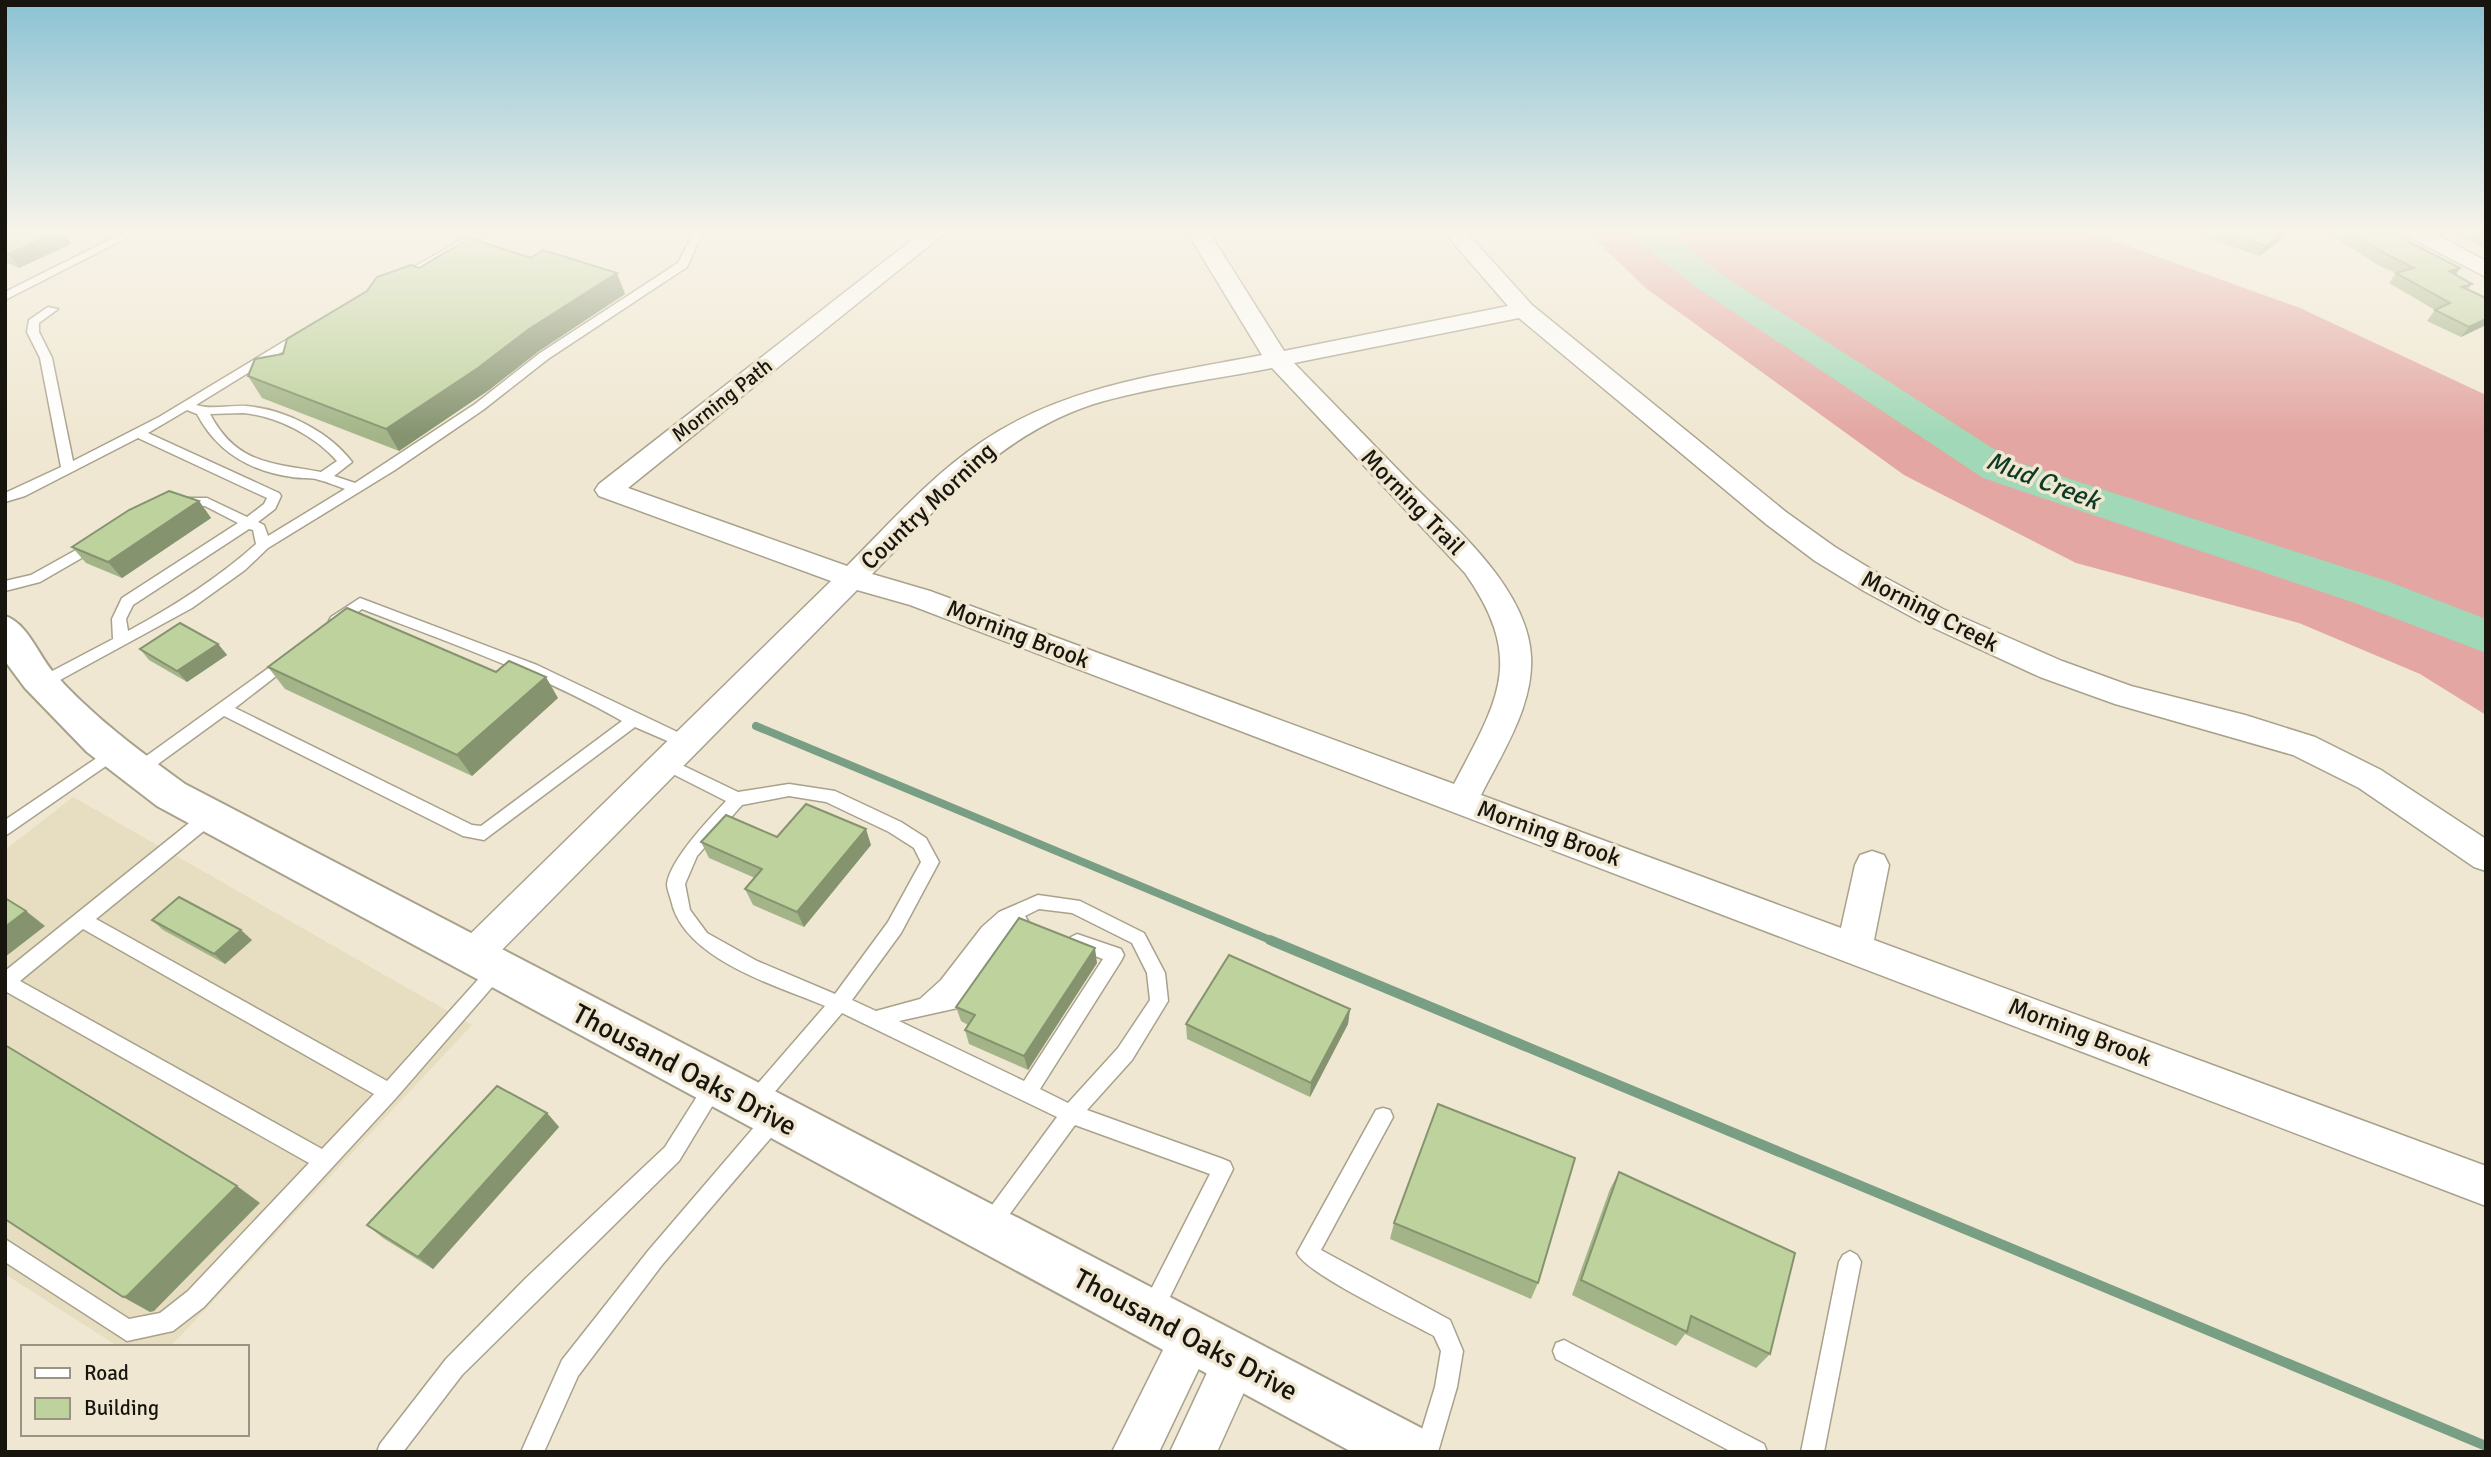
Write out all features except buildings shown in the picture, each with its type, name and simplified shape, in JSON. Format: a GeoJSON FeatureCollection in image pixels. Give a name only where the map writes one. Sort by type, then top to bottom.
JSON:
{"type":"FeatureCollection","features":[{"type":"Feature","properties":{"kind":"main road","name":"Thousand Oaks Drive"},"geometry":{"type":"LineString","coordinates":[[5,629],[19,655],[71,716],[125,762],[171,795],[1409,1452]]}},
{"type":"Feature","properties":{"kind":"street","name":"Morning Path"},"geometry":{"type":"LineString","coordinates":[[608,490],[849,300]]}},
{"type":"Feature","properties":{"kind":"street","name":"Morning Trail"},"geometry":{"type":"LineString","coordinates":[[1240,300],[1277,359],[1487,580],[1513,627],[1517,644],[1516,680],[1504,714],[1462,800]]}},
{"type":"Feature","properties":{"kind":"street","name":"Morning Creek"},"geometry":{"type":"LineString","coordinates":[[1515,300],[1776,518],[1825,554],[1874,584],[1933,616],[2051,669],[2126,696],[2245,727],[2305,746],[2370,779],[2486,857]]}},
{"type":"Feature","properties":{"kind":"street","name":"Country Morning"},"geometry":{"type":"LineString","coordinates":[[485,963],[665,763],[851,578],[975,458],[1028,424],[1098,395],[1524,310]]}},
{"type":"Feature","properties":{"kind":"street","name":"Morning Brook"},"geometry":{"type":"LineString","coordinates":[[608,490],[851,578],[920,598],[2486,1186]]}},
{"type":"Feature","properties":{"kind":"street"},"geometry":{"type":"LineString","coordinates":[[1855,947],[1872,865]]}},
{"type":"Feature","properties":{"kind":"street"},"geometry":{"type":"LineString","coordinates":[[1135,1452],[1214,1349]]}},
{"type":"Feature","properties":{"kind":"street"},"geometry":{"type":"LineString","coordinates":[[1193,1452],[1214,1349]]}},
{"type":"Feature","properties":{"kind":"lane"},"geometry":{"type":"LineString","coordinates":[[44,682],[121,640],[238,570],[263,545],[479,407],[544,356],[630,300]]}},
{"type":"Feature","properties":{"kind":"lane"},"geometry":{"type":"LineString","coordinates":[[52,309],[33,323],[33,332],[46,358],[68,469]]}},
{"type":"Feature","properties":{"kind":"lane"},"geometry":{"type":"LineString","coordinates":[[5,498],[138,433],[318,326]]}},
{"type":"Feature","properties":{"kind":"lane"},"geometry":{"type":"LineString","coordinates":[[186,406],[202,411],[258,411],[313,434],[335,448],[345,462],[324,477]]}},
{"type":"Feature","properties":{"kind":"lane"},"geometry":{"type":"LineString","coordinates":[[202,411],[216,436],[244,458],[291,473],[324,477],[356,487]]}},
{"type":"Feature","properties":{"kind":"lane"},"geometry":{"type":"LineString","coordinates":[[121,640],[119,619],[127,602],[191,564],[270,506],[274,496],[138,433]]}},
{"type":"Feature","properties":{"kind":"lane"},"geometry":{"type":"LineString","coordinates":[[168,506],[179,501],[207,502],[259,528],[263,545]]}},
{"type":"Feature","properties":{"kind":"lane"},"geometry":{"type":"LineString","coordinates":[[5,586],[35,579],[104,539]]}},
{"type":"Feature","properties":{"kind":"lane"},"geometry":{"type":"LineString","coordinates":[[328,627],[360,603],[532,669],[686,743]]}},
{"type":"Feature","properties":{"kind":"lane"},"geometry":{"type":"LineString","coordinates":[[5,828],[223,709],[297,652]]}},
{"type":"Feature","properties":{"kind":"lane"},"geometry":{"type":"LineString","coordinates":[[223,709],[469,831],[484,833],[634,720]]}},
{"type":"Feature","properties":{"kind":"lane"},"geometry":{"type":"LineString","coordinates":[[532,1452],[570,1368],[655,1258],[747,1102],[865,971],[921,882],[930,862],[920,843],[895,827],[829,796],[789,790],[737,799],[665,763]]}},
{"type":"Feature","properties":{"kind":"lane"},"geometry":{"type":"LineString","coordinates":[[737,799],[691,852],[676,884],[682,913],[701,938],[751,967],[876,1019],[1072,1114],[1223,1169],[1149,1315]]}},
{"type":"Feature","properties":{"kind":"lane"},"geometry":{"type":"LineString","coordinates":[[210,816],[5,982],[324,1161]]}},
{"type":"Feature","properties":{"kind":"lane"},"geometry":{"type":"LineString","coordinates":[[925,1006],[947,986],[997,924],[1005,917],[1038,902],[1074,906],[1138,938],[1156,973],[1160,1001],[1125,1054],[1072,1114],[987,1229]]}},
{"type":"Feature","properties":{"kind":"lane"},"geometry":{"type":"LineString","coordinates":[[82,920],[389,1092]]}},
{"type":"Feature","properties":{"kind":"lane"},"geometry":{"type":"LineString","coordinates":[[876,1019],[955,1001],[1019,921],[1031,925]]}},
{"type":"Feature","properties":{"kind":"lane"},"geometry":{"type":"LineString","coordinates":[[1027,1093],[1115,955],[1055,934]]}},
{"type":"Feature","properties":{"kind":"lane"},"geometry":{"type":"LineString","coordinates":[[5,1249],[127,1329],[165,1323],[196,1299],[389,1092],[485,963]]}},
{"type":"Feature","properties":{"kind":"lane"},"geometry":{"type":"LineString","coordinates":[[388,1452],[454,1367],[534,1286],[672,1154],[747,1102]]}},
{"type":"Feature","properties":{"kind":"lane"},"geometry":{"type":"LineString","coordinates":[[1383,1117],[1308,1253],[1330,1268],[1442,1328],[1452,1351],[1446,1387],[1426,1452]]}},
{"type":"Feature","properties":{"kind":"lane"},"geometry":{"type":"LineString","coordinates":[[1812,1452],[1850,1262]]}},
{"type":"Feature","properties":{"kind":"lane"},"geometry":{"type":"LineString","coordinates":[[1564,1351],[1756,1452]]}},
{"type":"Feature","properties":{"kind":"shaded area"},"geometry":{"type":"Polygon","coordinates":[[[1662,300],[2278,300],[2300,308],[2486,395],[2486,715],[2420,674],[2299,623],[2076,563],[1904,475],[1662,300]]]}},
{"type":"Feature","properties":{"kind":"shaded area"},"geometry":{"type":"Polygon","coordinates":[[[73,797],[472,1025],[172,1345],[116,1345],[5,1274],[5,850],[73,797]]]}},
{"type":"Feature","properties":{"kind":"waterway","name":"Mud Creek"},"geometry":{"type":"LineString","coordinates":[[1738,300],[1997,469],[2371,592],[2486,637]]}},
{"type":"Feature","properties":{"kind":"waterway"},"geometry":{"type":"LineString","coordinates":[[756,726],[1275,942]]}},
{"type":"Feature","properties":{"kind":"waterway"},"geometry":{"type":"LineString","coordinates":[[1270,940],[2486,1446]]}}]}
